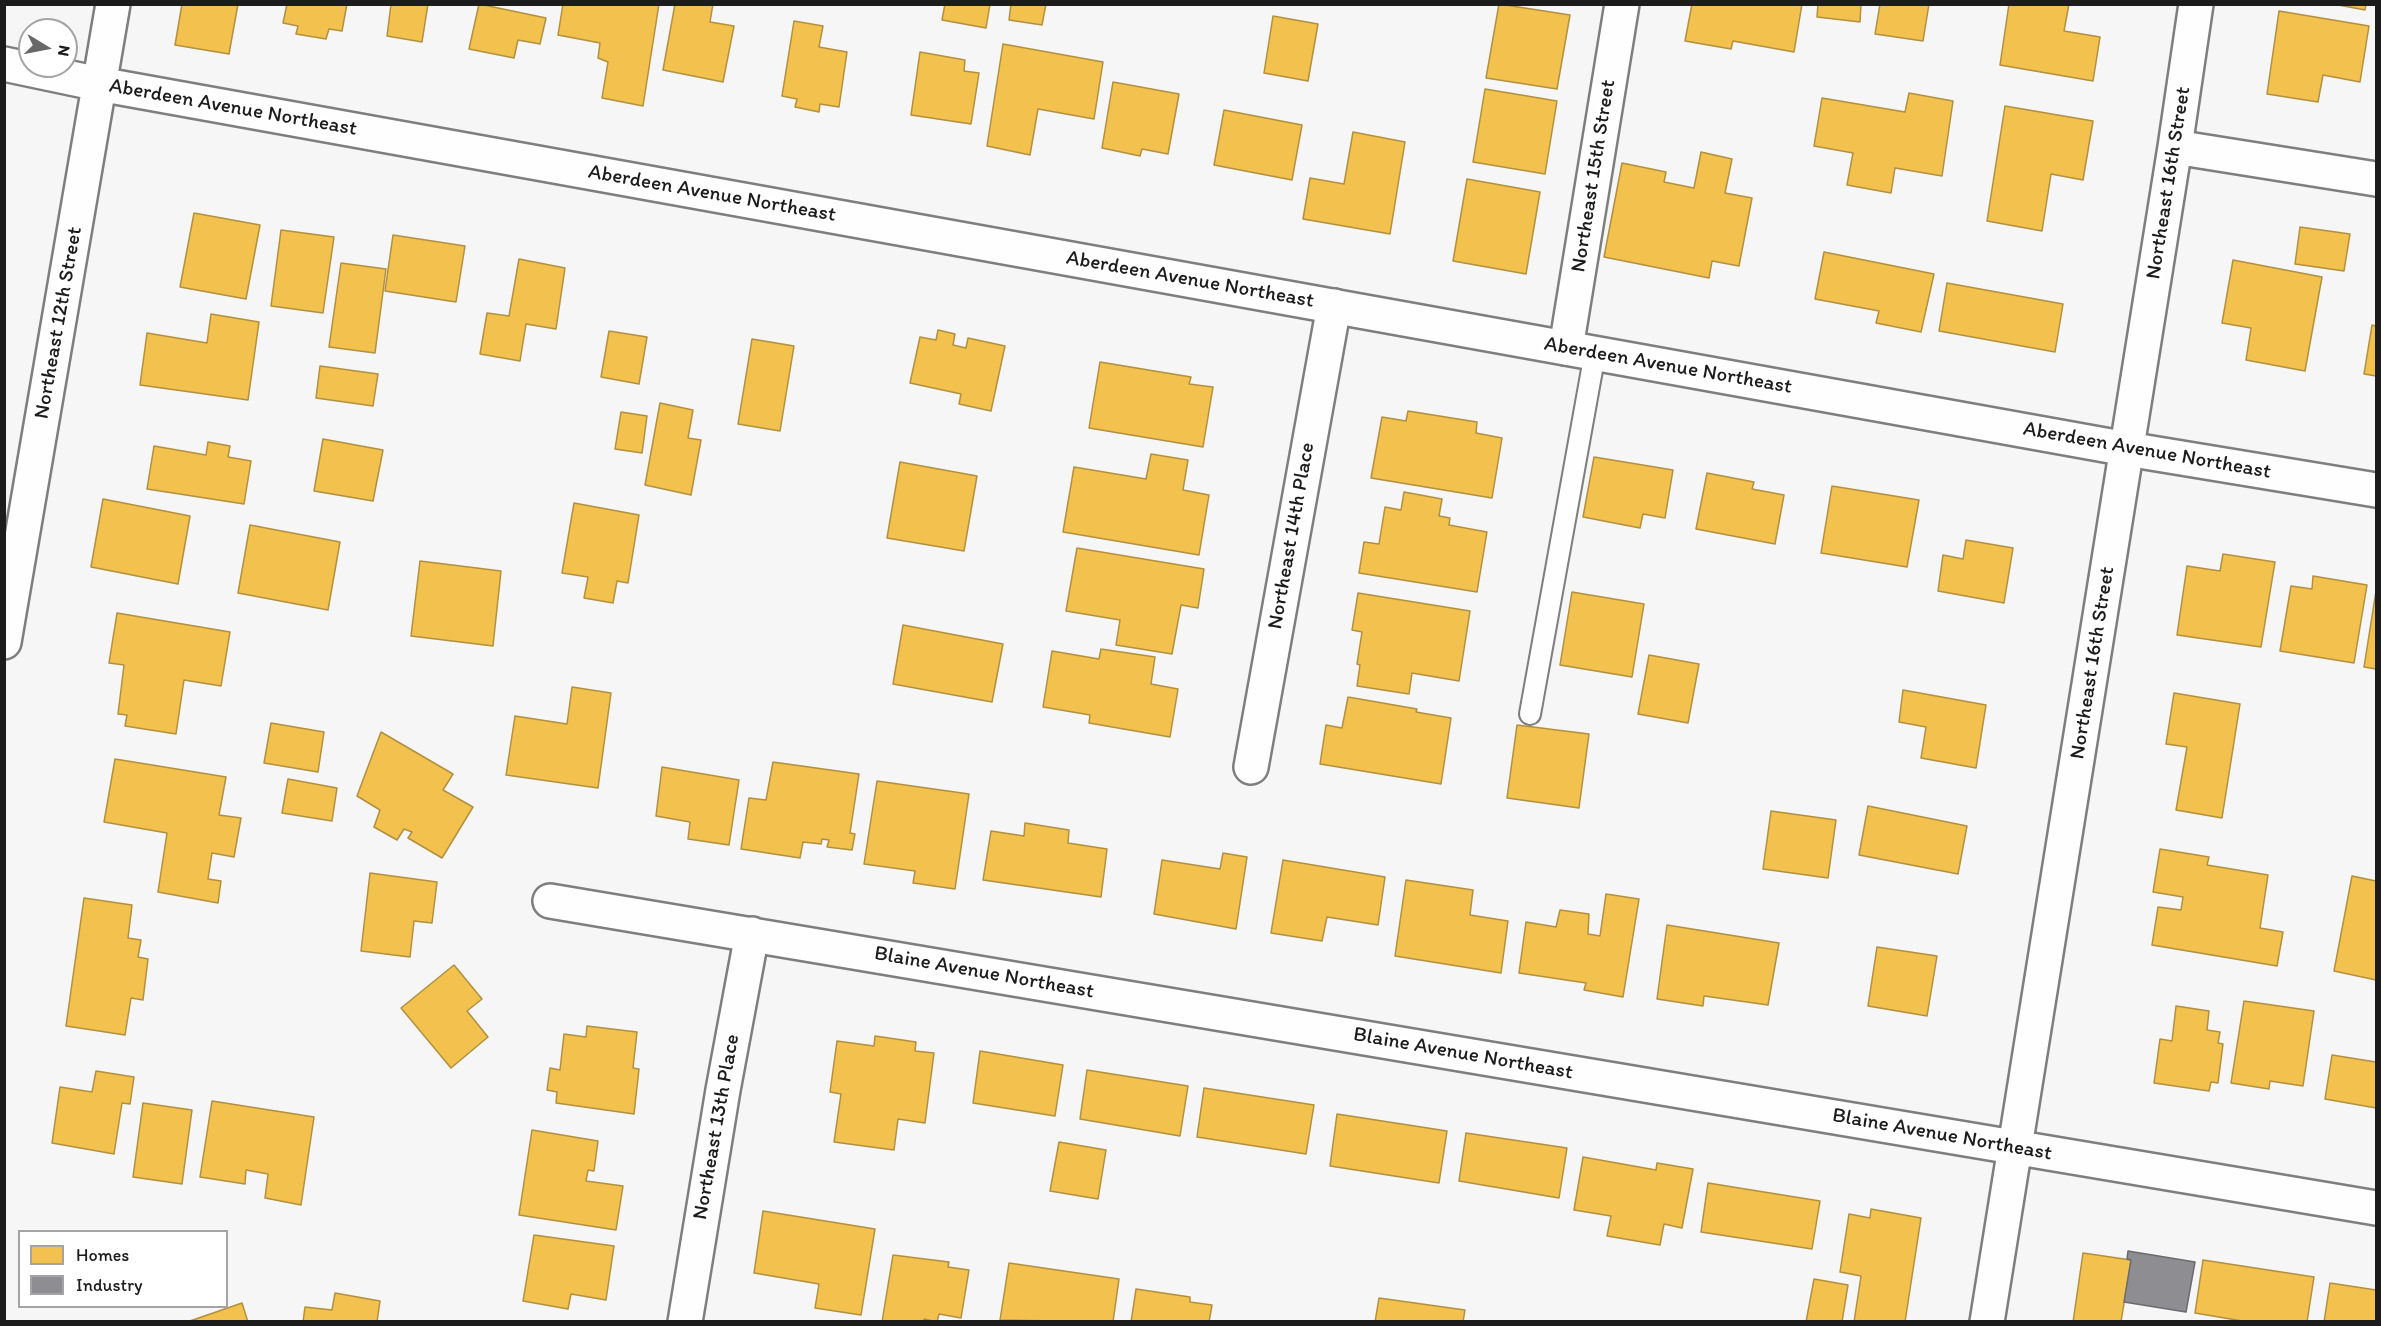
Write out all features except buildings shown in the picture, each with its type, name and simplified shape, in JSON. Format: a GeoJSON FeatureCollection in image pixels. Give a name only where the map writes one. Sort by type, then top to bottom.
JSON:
{"type":"FeatureCollection","features":[{"type":"Feature","properties":{"kind":"street","name":"Northeast 12th Street"},"geometry":{"type":"LineString","coordinates":[[4,642],[113,4]]}},
{"type":"Feature","properties":{"kind":"street","name":"Northeast 15th Street"},"geometry":{"type":"LineString","coordinates":[[1581,351],[1622,4]]}},
{"type":"Feature","properties":{"kind":"street","name":"Northeast 16th Street"},"geometry":{"type":"LineString","coordinates":[[1987,1322],[2196,4]]}},
{"type":"Feature","properties":{"kind":"street","name":"Aberdeen Avenue Northeast"},"geometry":{"type":"LineString","coordinates":[[4,64],[99,84],[1581,351],[2127,449],[2376,490]]}},
{"type":"Feature","properties":{"kind":"street"},"geometry":{"type":"LineString","coordinates":[[2175,147],[2376,179]]}},
{"type":"Feature","properties":{"kind":"street","name":"Northeast 14th Place"},"geometry":{"type":"LineString","coordinates":[[1251,766],[1334,306]]}},
{"type":"Feature","properties":{"kind":"street","name":"Blaine Avenue Northeast"},"geometry":{"type":"LineString","coordinates":[[550,901],[2376,1208]]}},
{"type":"Feature","properties":{"kind":"street","name":"Northeast 13th Place"},"geometry":{"type":"LineString","coordinates":[[685,1322],[723,1090],[752,934]]}},
{"type":"Feature","properties":{"kind":"lane"},"geometry":{"type":"LineString","coordinates":[[1530,714],[1581,351]]}}]}
